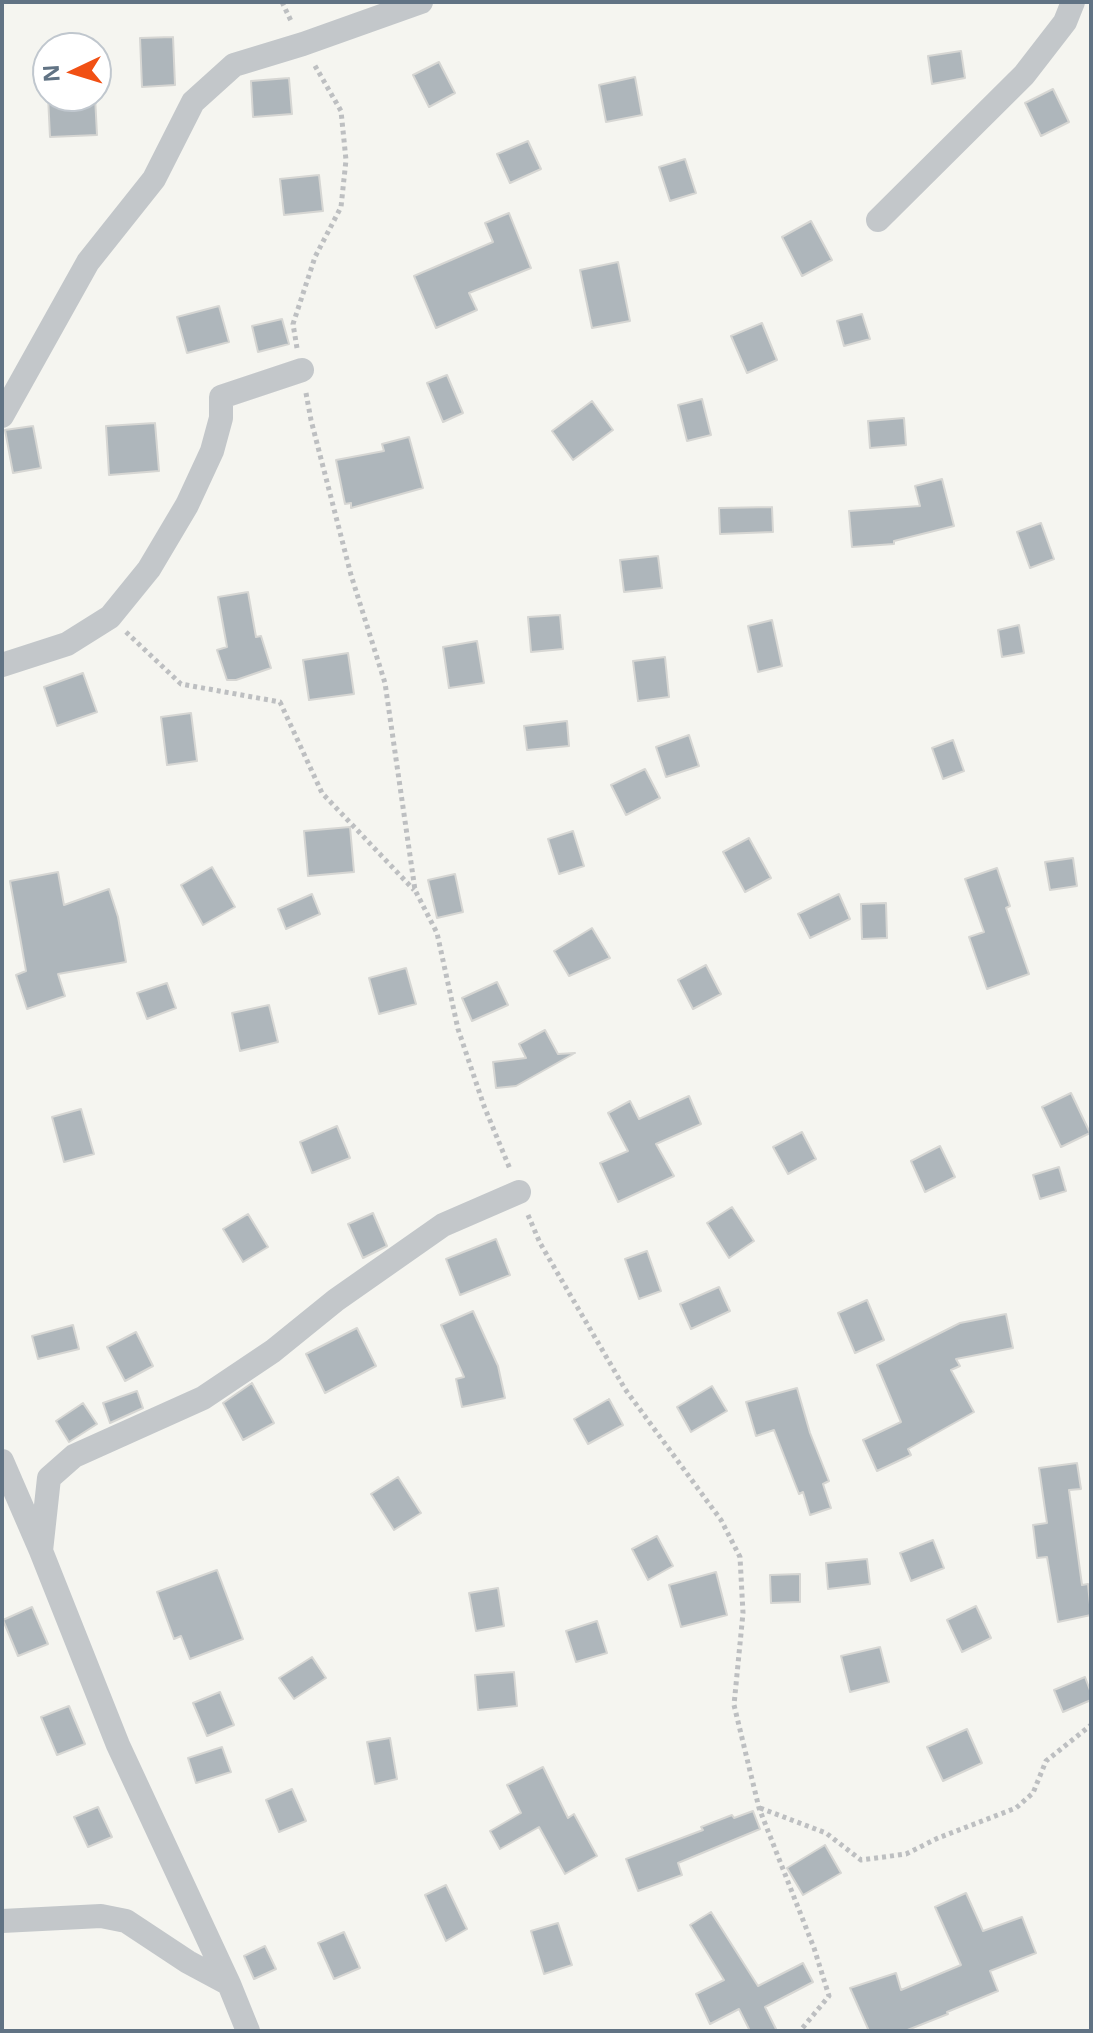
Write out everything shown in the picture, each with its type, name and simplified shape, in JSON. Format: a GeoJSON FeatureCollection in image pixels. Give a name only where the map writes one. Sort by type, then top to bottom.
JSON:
{"type":"FeatureCollection","features":[{"type":"Feature","properties":{"kind":"street"},"geometry":{"type":"LineString","coordinates":[[2,416],[88,262],[154,179],[193,102],[234,65],[421,2]]}},
{"type":"Feature","properties":{"kind":"street"},"geometry":{"type":"LineString","coordinates":[[878,220],[1024,75],[1065,22],[1073,2]]}},
{"type":"Feature","properties":{"kind":"street"},"geometry":{"type":"LineString","coordinates":[[2,665],[67,644],[110,617],[149,569],[187,505],[212,451],[221,418],[221,397],[302,370]]}},
{"type":"Feature","properties":{"kind":"street"},"geometry":{"type":"LineString","coordinates":[[41,1551],[49,1478],[74,1456],[203,1398],[273,1351],[336,1300],[443,1225],[519,1192]]}},
{"type":"Feature","properties":{"kind":"street"},"geometry":{"type":"LineString","coordinates":[[2,1461],[118,1745],[248,2031]]}},
{"type":"Feature","properties":{"kind":"street"},"geometry":{"type":"LineString","coordinates":[[2,1921],[101,1916],[126,1921],[188,1962],[229,1984]]}},
{"type":"Feature","properties":{"kind":"path"},"geometry":{"type":"LineString","coordinates":[[282,2],[341,111],[346,160],[341,207],[315,257],[293,324],[311,420],[351,575],[385,683],[415,890]]}},
{"type":"Feature","properties":{"kind":"path"},"geometry":{"type":"LineString","coordinates":[[110,617],[181,684],[280,702],[322,793],[415,890],[437,933],[458,1029],[484,1106],[540,1243],[625,1389],[721,1520],[740,1557],[743,1613],[734,1705],[759,1808],[814,1948],[829,1996],[800,2031]]}},
{"type":"Feature","properties":{"kind":"path"},"geometry":{"type":"LineString","coordinates":[[759,1808],[826,1833],[861,1860],[906,1854],[938,1838],[1016,1808],[1033,1793],[1046,1761],[1091,1725]]}},
{"type":"Feature","properties":{"kind":"building"},"geometry":{"type":"Polygon","coordinates":[[[173,37],[175,85],[142,87],[140,38],[173,37]]]}},
{"type":"Feature","properties":{"kind":"building"},"geometry":{"type":"Polygon","coordinates":[[[961,51],[965,78],[932,84],[928,56],[961,51]]]}},
{"type":"Feature","properties":{"kind":"building"},"geometry":{"type":"Polygon","coordinates":[[[439,62],[455,93],[429,107],[413,75],[439,62]]]}},
{"type":"Feature","properties":{"kind":"building"},"geometry":{"type":"Polygon","coordinates":[[[635,77],[642,115],[606,122],[599,85],[635,77]]]}},
{"type":"Feature","properties":{"kind":"building"},"geometry":{"type":"Polygon","coordinates":[[[289,78],[292,114],[253,117],[251,81],[289,78]]]}},
{"type":"Feature","properties":{"kind":"building"},"geometry":{"type":"Polygon","coordinates":[[[1053,89],[1069,122],[1041,136],[1025,103],[1053,89]]]}},
{"type":"Feature","properties":{"kind":"building"},"geometry":{"type":"Polygon","coordinates":[[[49,112],[96,112],[97,135],[50,137],[49,112]]]}},
{"type":"Feature","properties":{"kind":"building"},"geometry":{"type":"Polygon","coordinates":[[[528,141],[541,169],[510,183],[497,154],[528,141]]]}},
{"type":"Feature","properties":{"kind":"building"},"geometry":{"type":"Polygon","coordinates":[[[685,159],[696,193],[670,201],[659,167],[685,159]]]}},
{"type":"Feature","properties":{"kind":"building"},"geometry":{"type":"Polygon","coordinates":[[[319,175],[323,211],[284,215],[280,179],[319,175]]]}},
{"type":"Feature","properties":{"kind":"building"},"geometry":{"type":"Polygon","coordinates":[[[509,213],[531,268],[469,293],[477,310],[436,328],[414,276],[493,242],[485,223],[509,213]]]}},
{"type":"Feature","properties":{"kind":"building"},"geometry":{"type":"Polygon","coordinates":[[[811,221],[832,260],[802,276],[782,237],[811,221]]]}},
{"type":"Feature","properties":{"kind":"building"},"geometry":{"type":"Polygon","coordinates":[[[618,262],[630,321],[592,328],[580,270],[618,262]]]}},
{"type":"Feature","properties":{"kind":"building"},"geometry":{"type":"Polygon","coordinates":[[[219,306],[229,342],[187,353],[177,317],[219,306]]]}},
{"type":"Feature","properties":{"kind":"building"},"geometry":{"type":"Polygon","coordinates":[[[862,314],[870,339],[844,346],[837,321],[862,314]]]}},
{"type":"Feature","properties":{"kind":"building"},"geometry":{"type":"Polygon","coordinates":[[[282,319],[289,344],[258,352],[252,326],[282,319]]]}},
{"type":"Feature","properties":{"kind":"building"},"geometry":{"type":"Polygon","coordinates":[[[762,323],[777,360],[747,373],[731,336],[762,323]]]}},
{"type":"Feature","properties":{"kind":"building"},"geometry":{"type":"Polygon","coordinates":[[[447,375],[463,413],[443,422],[427,383],[447,375]]]}},
{"type":"Feature","properties":{"kind":"building"},"geometry":{"type":"Polygon","coordinates":[[[702,399],[711,435],[687,441],[678,405],[702,399]]]}},
{"type":"Feature","properties":{"kind":"building"},"geometry":{"type":"Polygon","coordinates":[[[592,401],[613,430],[573,460],[552,431],[592,401]]]}},
{"type":"Feature","properties":{"kind":"building"},"geometry":{"type":"Polygon","coordinates":[[[904,418],[906,445],[870,448],[868,421],[904,418]]]}},
{"type":"Feature","properties":{"kind":"building"},"geometry":{"type":"Polygon","coordinates":[[[155,423],[159,471],[109,475],[106,426],[155,423]]]}},
{"type":"Feature","properties":{"kind":"building"},"geometry":{"type":"Polygon","coordinates":[[[33,426],[41,468],[13,473],[5,430],[33,426]]]}},
{"type":"Feature","properties":{"kind":"building"},"geometry":{"type":"Polygon","coordinates":[[[409,437],[423,488],[351,508],[351,503],[345,504],[336,460],[384,451],[382,444],[409,437]]]}},
{"type":"Feature","properties":{"kind":"building"},"geometry":{"type":"Polygon","coordinates":[[[942,479],[954,526],[894,541],[894,544],[852,547],[849,511],[920,506],[915,486],[942,479]]]}},
{"type":"Feature","properties":{"kind":"building"},"geometry":{"type":"Polygon","coordinates":[[[772,507],[773,532],[720,534],[719,508],[772,507]]]}},
{"type":"Feature","properties":{"kind":"building"},"geometry":{"type":"Polygon","coordinates":[[[1041,523],[1054,559],[1030,568],[1017,532],[1041,523]]]}},
{"type":"Feature","properties":{"kind":"building"},"geometry":{"type":"Polygon","coordinates":[[[658,556],[662,588],[624,592],[620,560],[658,556]]]}},
{"type":"Feature","properties":{"kind":"building"},"geometry":{"type":"Polygon","coordinates":[[[248,592],[256,637],[261,636],[271,668],[227,680],[217,650],[227,647],[218,597],[248,592]]]}},
{"type":"Feature","properties":{"kind":"building"},"geometry":{"type":"Polygon","coordinates":[[[560,615],[563,649],[531,652],[528,617],[560,615]]]}},
{"type":"Feature","properties":{"kind":"building"},"geometry":{"type":"Polygon","coordinates":[[[772,620],[782,666],[758,672],[748,626],[772,620]]]}},
{"type":"Feature","properties":{"kind":"building"},"geometry":{"type":"Polygon","coordinates":[[[1019,625],[1024,653],[1002,657],[998,630],[1019,625]]]}},
{"type":"Feature","properties":{"kind":"building"},"geometry":{"type":"Polygon","coordinates":[[[477,641],[484,683],[449,688],[443,647],[477,641]]]}},
{"type":"Feature","properties":{"kind":"building"},"geometry":{"type":"Polygon","coordinates":[[[348,653],[354,694],[309,700],[303,660],[348,653]]]}},
{"type":"Feature","properties":{"kind":"building"},"geometry":{"type":"Polygon","coordinates":[[[665,657],[669,697],[638,701],[633,661],[665,657]]]}},
{"type":"Feature","properties":{"kind":"building"},"geometry":{"type":"Polygon","coordinates":[[[83,673],[97,712],[57,726],[44,687],[83,673]]]}},
{"type":"Feature","properties":{"kind":"building"},"geometry":{"type":"Polygon","coordinates":[[[191,713],[197,761],[167,765],[161,717],[191,713]]]}},
{"type":"Feature","properties":{"kind":"building"},"geometry":{"type":"Polygon","coordinates":[[[567,721],[569,746],[527,750],[524,726],[567,721]]]}},
{"type":"Feature","properties":{"kind":"building"},"geometry":{"type":"Polygon","coordinates":[[[689,735],[699,766],[666,777],[656,747],[689,735]]]}},
{"type":"Feature","properties":{"kind":"building"},"geometry":{"type":"Polygon","coordinates":[[[953,740],[964,771],[943,779],[932,748],[953,740]]]}},
{"type":"Feature","properties":{"kind":"building"},"geometry":{"type":"Polygon","coordinates":[[[645,769],[660,798],[626,815],[611,785],[645,769]]]}},
{"type":"Feature","properties":{"kind":"building"},"geometry":{"type":"Polygon","coordinates":[[[350,827],[354,872],[308,876],[304,831],[350,827]]]}},
{"type":"Feature","properties":{"kind":"building"},"geometry":{"type":"Polygon","coordinates":[[[573,831],[584,866],[559,874],[548,839],[573,831]]]}},
{"type":"Feature","properties":{"kind":"building"},"geometry":{"type":"Polygon","coordinates":[[[749,838],[771,878],[745,892],[723,852],[749,838]]]}},
{"type":"Feature","properties":{"kind":"building"},"geometry":{"type":"Polygon","coordinates":[[[1073,858],[1077,886],[1050,890],[1045,862],[1073,858]]]}},
{"type":"Feature","properties":{"kind":"building"},"geometry":{"type":"Polygon","coordinates":[[[212,867],[235,907],[203,925],[181,885],[212,867]]]}},
{"type":"Feature","properties":{"kind":"building"},"geometry":{"type":"Polygon","coordinates":[[[997,868],[1010,906],[1006,908],[1029,974],[987,989],[969,937],[984,932],[965,879],[997,868]]]}},
{"type":"Feature","properties":{"kind":"building"},"geometry":{"type":"Polygon","coordinates":[[[58,872],[64,905],[109,889],[118,917],[126,962],[58,974],[65,996],[27,1009],[16,975],[26,971],[10,881],[58,872]]]}},
{"type":"Feature","properties":{"kind":"building"},"geometry":{"type":"Polygon","coordinates":[[[455,874],[463,912],[437,918],[428,880],[455,874]]]}},
{"type":"Feature","properties":{"kind":"building"},"geometry":{"type":"Polygon","coordinates":[[[312,894],[320,914],[286,929],[278,909],[312,894]]]}},
{"type":"Feature","properties":{"kind":"building"},"geometry":{"type":"Polygon","coordinates":[[[839,894],[850,919],[810,938],[798,914],[839,894]]]}},
{"type":"Feature","properties":{"kind":"building"},"geometry":{"type":"Polygon","coordinates":[[[886,903],[887,938],[862,939],[861,904],[886,903]]]}},
{"type":"Feature","properties":{"kind":"building"},"geometry":{"type":"Polygon","coordinates":[[[592,928],[610,958],[569,976],[554,951],[592,928]]]}},
{"type":"Feature","properties":{"kind":"building"},"geometry":{"type":"Polygon","coordinates":[[[706,965],[721,994],[693,1009],[678,980],[706,965]]]}},
{"type":"Feature","properties":{"kind":"building"},"geometry":{"type":"Polygon","coordinates":[[[406,968],[416,1004],[379,1014],[369,978],[406,968]]]}},
{"type":"Feature","properties":{"kind":"building"},"geometry":{"type":"Polygon","coordinates":[[[497,982],[508,1005],[472,1021],[462,998],[497,982]]]}},
{"type":"Feature","properties":{"kind":"building"},"geometry":{"type":"Polygon","coordinates":[[[167,983],[176,1008],[147,1019],[137,993],[167,983]]]}},
{"type":"Feature","properties":{"kind":"building"},"geometry":{"type":"Polygon","coordinates":[[[269,1005],[278,1042],[240,1051],[232,1013],[269,1005]]]}},
{"type":"Feature","properties":{"kind":"building"},"geometry":{"type":"Polygon","coordinates":[[[545,1030],[558,1054],[575,1053],[516,1086],[496,1088],[493,1062],[526,1058],[519,1044],[545,1030]]]}},
{"type":"Feature","properties":{"kind":"building"},"geometry":{"type":"Polygon","coordinates":[[[1071,1093],[1090,1133],[1061,1147],[1042,1107],[1071,1093]]]}},
{"type":"Feature","properties":{"kind":"building"},"geometry":{"type":"Polygon","coordinates":[[[689,1096],[701,1124],[656,1144],[674,1176],[618,1202],[600,1163],[628,1151],[608,1113],[630,1101],[639,1119],[689,1096]]]}},
{"type":"Feature","properties":{"kind":"building"},"geometry":{"type":"Polygon","coordinates":[[[81,1109],[94,1154],[64,1162],[52,1117],[81,1109]]]}},
{"type":"Feature","properties":{"kind":"building"},"geometry":{"type":"Polygon","coordinates":[[[337,1126],[350,1158],[312,1173],[300,1142],[337,1126]]]}},
{"type":"Feature","properties":{"kind":"building"},"geometry":{"type":"Polygon","coordinates":[[[802,1132],[816,1159],[788,1174],[773,1147],[802,1132]]]}},
{"type":"Feature","properties":{"kind":"building"},"geometry":{"type":"Polygon","coordinates":[[[940,1146],[955,1177],[925,1192],[911,1161],[940,1146]]]}},
{"type":"Feature","properties":{"kind":"building"},"geometry":{"type":"Polygon","coordinates":[[[1059,1167],[1066,1191],[1040,1199],[1033,1175],[1059,1167]]]}},
{"type":"Feature","properties":{"kind":"building"},"geometry":{"type":"Polygon","coordinates":[[[732,1207],[754,1241],[729,1258],[707,1223],[732,1207]]]}},
{"type":"Feature","properties":{"kind":"building"},"geometry":{"type":"Polygon","coordinates":[[[373,1213],[387,1246],[363,1258],[348,1224],[373,1213]]]}},
{"type":"Feature","properties":{"kind":"building"},"geometry":{"type":"Polygon","coordinates":[[[248,1214],[268,1247],[243,1262],[223,1229],[248,1214]]]}},
{"type":"Feature","properties":{"kind":"building"},"geometry":{"type":"Polygon","coordinates":[[[496,1239],[510,1275],[460,1295],[446,1259],[496,1239]]]}},
{"type":"Feature","properties":{"kind":"building"},"geometry":{"type":"Polygon","coordinates":[[[647,1251],[661,1291],[639,1299],[625,1259],[647,1251]]]}},
{"type":"Feature","properties":{"kind":"building"},"geometry":{"type":"Polygon","coordinates":[[[719,1287],[730,1311],[691,1329],[680,1304],[719,1287]]]}},
{"type":"Feature","properties":{"kind":"building"},"geometry":{"type":"Polygon","coordinates":[[[867,1300],[884,1340],[855,1353],[838,1313],[867,1300]]]}},
{"type":"Feature","properties":{"kind":"building"},"geometry":{"type":"Polygon","coordinates":[[[473,1311],[498,1366],[505,1398],[462,1407],[456,1379],[464,1377],[441,1325],[473,1311]]]}},
{"type":"Feature","properties":{"kind":"building"},"geometry":{"type":"Polygon","coordinates":[[[1006,1314],[1013,1348],[956,1359],[960,1366],[951,1370],[974,1412],[908,1449],[911,1455],[877,1471],[863,1440],[901,1422],[877,1365],[960,1323],[1006,1314]]]}},
{"type":"Feature","properties":{"kind":"building"},"geometry":{"type":"Polygon","coordinates":[[[73,1325],[79,1349],[38,1359],[32,1336],[73,1325]]]}},
{"type":"Feature","properties":{"kind":"building"},"geometry":{"type":"Polygon","coordinates":[[[357,1328],[376,1366],[325,1393],[306,1354],[357,1328]]]}},
{"type":"Feature","properties":{"kind":"building"},"geometry":{"type":"Polygon","coordinates":[[[136,1332],[153,1366],[125,1381],[107,1347],[136,1332]]]}},
{"type":"Feature","properties":{"kind":"building"},"geometry":{"type":"Polygon","coordinates":[[[252,1383],[274,1423],[243,1440],[223,1403],[252,1383]]]}},
{"type":"Feature","properties":{"kind":"building"},"geometry":{"type":"Polygon","coordinates":[[[712,1386],[727,1411],[691,1432],[677,1407],[712,1386]]]}},
{"type":"Feature","properties":{"kind":"building"},"geometry":{"type":"Polygon","coordinates":[[[797,1388],[829,1481],[823,1484],[831,1508],[810,1515],[803,1492],[799,1494],[774,1430],[756,1436],[746,1402],[797,1388]]]}},
{"type":"Feature","properties":{"kind":"building"},"geometry":{"type":"Polygon","coordinates":[[[137,1391],[143,1408],[110,1423],[103,1403],[137,1391]]]}},
{"type":"Feature","properties":{"kind":"building"},"geometry":{"type":"Polygon","coordinates":[[[609,1399],[623,1425],[588,1444],[574,1419],[609,1399]]]}},
{"type":"Feature","properties":{"kind":"building"},"geometry":{"type":"Polygon","coordinates":[[[83,1403],[97,1424],[69,1442],[56,1421],[83,1403]]]}},
{"type":"Feature","properties":{"kind":"building"},"geometry":{"type":"Polygon","coordinates":[[[1077,1463],[1081,1489],[1069,1490],[1082,1585],[1088,1584],[1091,1615],[1058,1622],[1047,1557],[1037,1558],[1033,1525],[1047,1523],[1039,1468],[1077,1463]]]}},
{"type":"Feature","properties":{"kind":"building"},"geometry":{"type":"Polygon","coordinates":[[[398,1477],[421,1513],[394,1530],[371,1494],[398,1477]]]}},
{"type":"Feature","properties":{"kind":"building"},"geometry":{"type":"Polygon","coordinates":[[[657,1536],[673,1566],[648,1580],[632,1549],[657,1536]]]}},
{"type":"Feature","properties":{"kind":"building"},"geometry":{"type":"Polygon","coordinates":[[[933,1540],[944,1568],[911,1581],[900,1553],[933,1540]]]}},
{"type":"Feature","properties":{"kind":"building"},"geometry":{"type":"Polygon","coordinates":[[[867,1559],[870,1584],[828,1589],[826,1563],[867,1559]]]}},
{"type":"Feature","properties":{"kind":"building"},"geometry":{"type":"Polygon","coordinates":[[[217,1570],[243,1639],[190,1659],[181,1636],[174,1639],[157,1592],[217,1570]]]}},
{"type":"Feature","properties":{"kind":"building"},"geometry":{"type":"Polygon","coordinates":[[[716,1572],[727,1615],[681,1627],[669,1585],[716,1572]]]}},
{"type":"Feature","properties":{"kind":"building"},"geometry":{"type":"Polygon","coordinates":[[[800,1574],[800,1602],[771,1603],[770,1575],[800,1574]]]}},
{"type":"Feature","properties":{"kind":"building"},"geometry":{"type":"Polygon","coordinates":[[[498,1588],[504,1626],[476,1631],[469,1593],[498,1588]]]}},
{"type":"Feature","properties":{"kind":"building"},"geometry":{"type":"Polygon","coordinates":[[[976,1606],[991,1638],[962,1652],[947,1620],[976,1606]]]}},
{"type":"Feature","properties":{"kind":"building"},"geometry":{"type":"Polygon","coordinates":[[[32,1607],[48,1644],[18,1656],[3,1620],[32,1607]]]}},
{"type":"Feature","properties":{"kind":"building"},"geometry":{"type":"Polygon","coordinates":[[[597,1621],[607,1653],[576,1662],[566,1631],[597,1621]]]}},
{"type":"Feature","properties":{"kind":"building"},"geometry":{"type":"Polygon","coordinates":[[[880,1647],[889,1682],[850,1692],[841,1656],[880,1647]]]}},
{"type":"Feature","properties":{"kind":"building"},"geometry":{"type":"Polygon","coordinates":[[[312,1657],[326,1678],[294,1699],[279,1678],[312,1657]]]}},
{"type":"Feature","properties":{"kind":"building"},"geometry":{"type":"Polygon","coordinates":[[[514,1672],[517,1706],[478,1710],[475,1675],[514,1672]]]}},
{"type":"Feature","properties":{"kind":"building"},"geometry":{"type":"Polygon","coordinates":[[[1085,1677],[1091,1700],[1063,1712],[1054,1690],[1085,1677]]]}},
{"type":"Feature","properties":{"kind":"building"},"geometry":{"type":"Polygon","coordinates":[[[220,1692],[234,1725],[207,1736],[193,1703],[220,1692]]]}},
{"type":"Feature","properties":{"kind":"building"},"geometry":{"type":"Polygon","coordinates":[[[69,1706],[85,1744],[57,1755],[41,1717],[69,1706]]]}},
{"type":"Feature","properties":{"kind":"building"},"geometry":{"type":"Polygon","coordinates":[[[967,1729],[982,1763],[943,1781],[927,1747],[967,1729]]]}},
{"type":"Feature","properties":{"kind":"building"},"geometry":{"type":"Polygon","coordinates":[[[390,1738],[397,1779],[375,1784],[367,1742],[390,1738]]]}},
{"type":"Feature","properties":{"kind":"building"},"geometry":{"type":"Polygon","coordinates":[[[222,1747],[231,1772],[196,1783],[188,1758],[222,1747]]]}},
{"type":"Feature","properties":{"kind":"building"},"geometry":{"type":"Polygon","coordinates":[[[543,1767],[568,1818],[574,1814],[597,1856],[565,1874],[539,1827],[500,1849],[490,1831],[521,1813],[507,1785],[543,1767]]]}},
{"type":"Feature","properties":{"kind":"building"},"geometry":{"type":"Polygon","coordinates":[[[292,1789],[306,1821],[279,1832],[266,1800],[292,1789]]]}},
{"type":"Feature","properties":{"kind":"building"},"geometry":{"type":"Polygon","coordinates":[[[98,1807],[112,1837],[88,1847],[74,1817],[98,1807]]]}},
{"type":"Feature","properties":{"kind":"building"},"geometry":{"type":"Polygon","coordinates":[[[753,1811],[760,1829],[678,1863],[682,1875],[638,1891],[626,1859],[703,1830],[701,1827],[732,1815],[734,1818],[753,1811]]]}},
{"type":"Feature","properties":{"kind":"building"},"geometry":{"type":"Polygon","coordinates":[[[825,1845],[841,1873],[803,1895],[787,1868],[825,1845]]]}},
{"type":"Feature","properties":{"kind":"building"},"geometry":{"type":"Polygon","coordinates":[[[446,1885],[467,1929],[446,1941],[425,1895],[446,1885]]]}},
{"type":"Feature","properties":{"kind":"building"},"geometry":{"type":"Polygon","coordinates":[[[966,1893],[983,1931],[1022,1917],[1036,1953],[990,1971],[998,1991],[905,2031],[869,2031],[850,1988],[896,1973],[901,1990],[961,1965],[935,1907],[966,1893]]]}},
{"type":"Feature","properties":{"kind":"building"},"geometry":{"type":"Polygon","coordinates":[[[711,1912],[758,1986],[803,1963],[813,1982],[765,2007],[777,2031],[750,2031],[739,2009],[710,2024],[696,1994],[724,1980],[690,1925],[711,1912]]]}},
{"type":"Feature","properties":{"kind":"building"},"geometry":{"type":"Polygon","coordinates":[[[558,1923],[572,1965],[544,1974],[531,1931],[558,1923]]]}},
{"type":"Feature","properties":{"kind":"building"},"geometry":{"type":"Polygon","coordinates":[[[344,1932],[360,1968],[334,1979],[318,1943],[344,1932]]]}},
{"type":"Feature","properties":{"kind":"building"},"geometry":{"type":"Polygon","coordinates":[[[265,1946],[276,1969],[254,1979],[244,1956],[265,1946]]]}}]}
